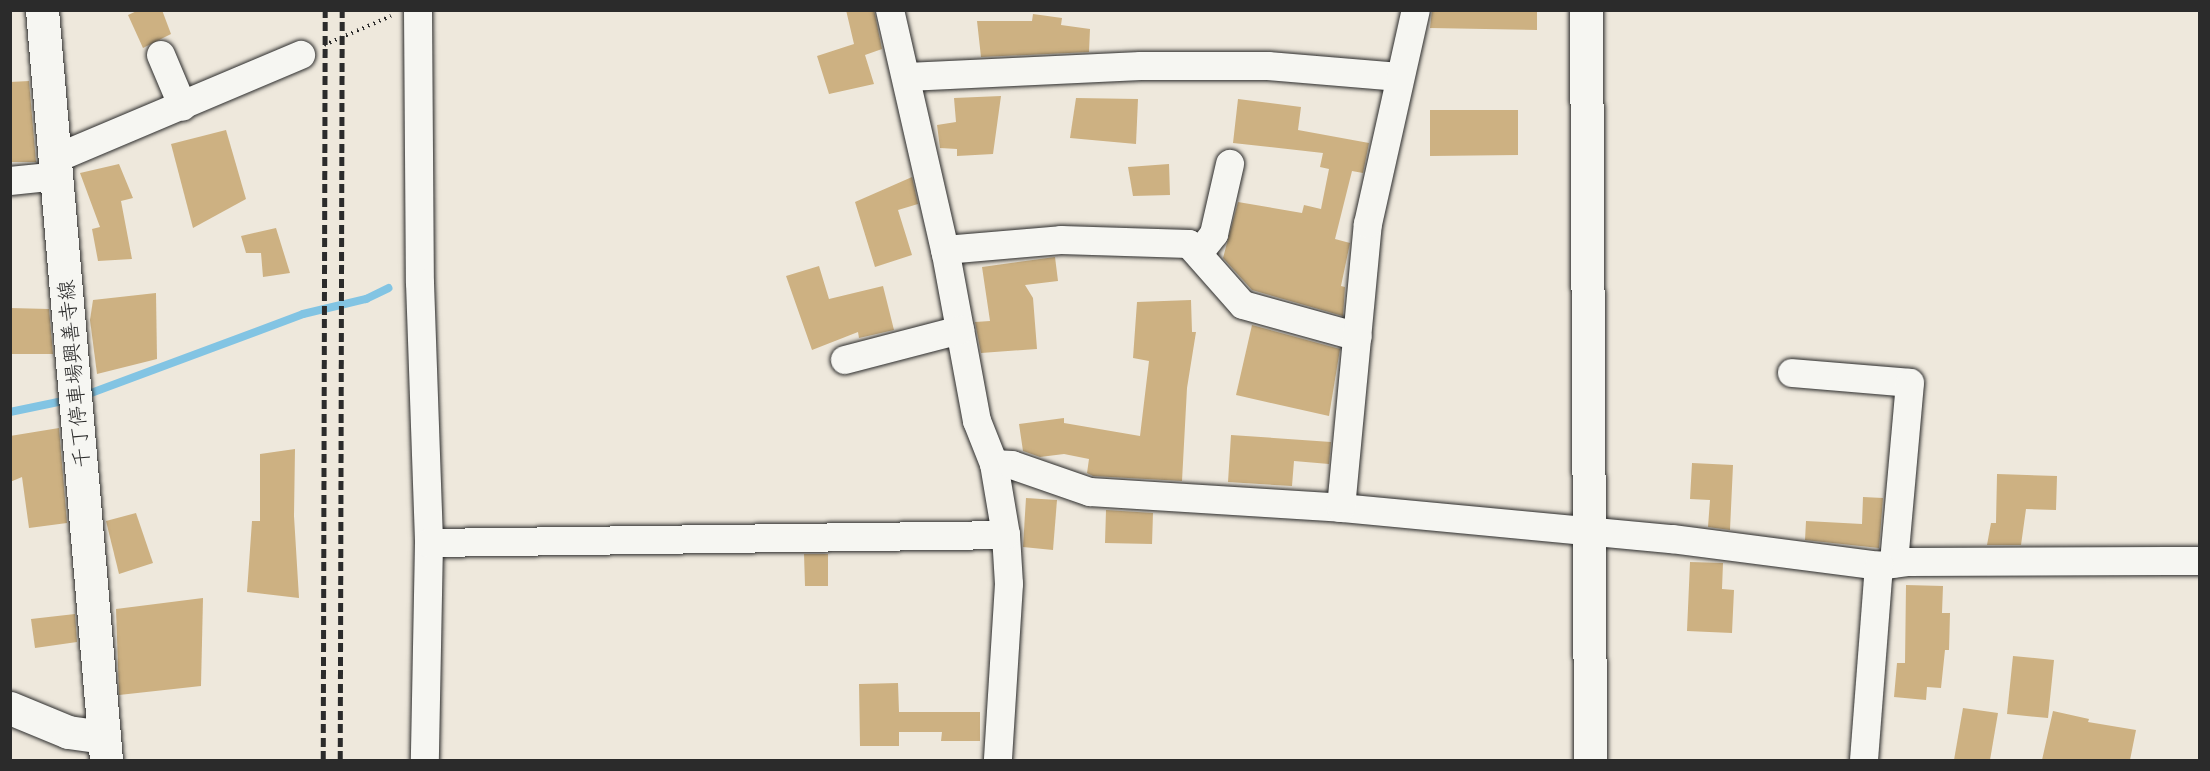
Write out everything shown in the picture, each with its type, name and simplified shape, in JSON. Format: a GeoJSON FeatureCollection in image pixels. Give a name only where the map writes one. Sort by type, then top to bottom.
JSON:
{"type":"FeatureCollection","features":[{"type":"Feature","properties":{"kind":"street","name":"千丁停車場興善寺線"},"geometry":{"type":"LineString","coordinates":[[42,10],[79,414],[101,677],[104,749]]}},
{"type":"Feature","properties":{"kind":"street"},"geometry":{"type":"LineString","coordinates":[[890,10],[945,250],[977,421],[994,464],[1006,535],[1009,584],[998,760]]}},
{"type":"Feature","properties":{"kind":"street"},"geometry":{"type":"LineString","coordinates":[[1341,508],[1368,224],[1416,10]]}},
{"type":"Feature","properties":{"kind":"street"},"geometry":{"type":"LineString","coordinates":[[1586,10],[1591,532],[1590,760]]}},
{"type":"Feature","properties":{"kind":"street"},"geometry":{"type":"LineString","coordinates":[[406,13],[420,283],[429,543],[425,760]]}},
{"type":"Feature","properties":{"kind":"street"},"geometry":{"type":"LineString","coordinates":[[160,55],[183,107]]}},
{"type":"Feature","properties":{"kind":"street"},"geometry":{"type":"LineString","coordinates":[[10,181],[57,167],[183,107],[301,55]]}},
{"type":"Feature","properties":{"kind":"street"},"geometry":{"type":"LineString","coordinates":[[907,77],[1211,66],[1268,66],[1400,77]]}},
{"type":"Feature","properties":{"kind":"street"},"geometry":{"type":"LineString","coordinates":[[1200,252],[1214,234],[1230,164]]}},
{"type":"Feature","properties":{"kind":"street"},"geometry":{"type":"LineString","coordinates":[[945,250],[1061,240],[1189,244],[1200,252],[1243,305],[1358,337]]}},
{"type":"Feature","properties":{"kind":"street"},"geometry":{"type":"LineString","coordinates":[[846,360],[960,330]]}},
{"type":"Feature","properties":{"kind":"street"},"geometry":{"type":"LineString","coordinates":[[1792,373],[1910,382],[1864,760]]}},
{"type":"Feature","properties":{"kind":"street"},"geometry":{"type":"LineString","coordinates":[[994,464],[1012,465],[1090,492],[1341,508],[1887,564],[2199,561]]}},
{"type":"Feature","properties":{"kind":"street"},"geometry":{"type":"LineString","coordinates":[[429,543],[1006,535]]}},
{"type":"Feature","properties":{"kind":"street"},"geometry":{"type":"LineString","coordinates":[[10,708],[104,749]]}},
{"type":"Feature","properties":{"kind":"path"},"geometry":{"type":"LineString","coordinates":[[301,55],[406,13]]}},
{"type":"Feature","properties":{"kind":"building"},"geometry":{"type":"Polygon","coordinates":[[[139,10],[162,10],[171,34],[143,48],[128,15],[139,10]]]}},
{"type":"Feature","properties":{"kind":"building"},"geometry":{"type":"Polygon","coordinates":[[[846,10],[874,10],[882,49],[865,55],[874,84],[829,94],[817,56],[854,44],[846,10]]]}},
{"type":"Feature","properties":{"kind":"building"},"geometry":{"type":"Polygon","coordinates":[[[1432,10],[1537,10],[1537,30],[1430,28],[1432,10]]]}},
{"type":"Feature","properties":{"kind":"building"},"geometry":{"type":"Polygon","coordinates":[[[1033,14],[1062,18],[1061,25],[1090,29],[1089,52],[981,57],[977,21],[1032,21],[1033,14]]]}},
{"type":"Feature","properties":{"kind":"building"},"geometry":{"type":"Polygon","coordinates":[[[29,81],[36,162],[10,162],[10,82],[29,81]]]}},
{"type":"Feature","properties":{"kind":"building"},"geometry":{"type":"Polygon","coordinates":[[[1001,96],[993,154],[957,156],[957,149],[940,148],[937,125],[956,122],[954,98],[1001,96]]]}},
{"type":"Feature","properties":{"kind":"building"},"geometry":{"type":"Polygon","coordinates":[[[1076,98],[1138,99],[1136,144],[1070,138],[1076,98]]]}},
{"type":"Feature","properties":{"kind":"building"},"geometry":{"type":"Polygon","coordinates":[[[1238,99],[1301,107],[1298,130],[1369,143],[1363,173],[1352,171],[1335,239],[1350,243],[1341,286],[1345,287],[1343,316],[1252,290],[1223,258],[1238,202],[1302,213],[1304,205],[1321,209],[1329,169],[1320,167],[1323,153],[1233,143],[1238,99]]]}},
{"type":"Feature","properties":{"kind":"building"},"geometry":{"type":"Polygon","coordinates":[[[1430,110],[1518,110],[1518,155],[1430,156],[1430,110]]]}},
{"type":"Feature","properties":{"kind":"building"},"geometry":{"type":"Polygon","coordinates":[[[226,130],[246,199],[193,228],[171,144],[226,130]]]}},
{"type":"Feature","properties":{"kind":"building"},"geometry":{"type":"Polygon","coordinates":[[[119,164],[133,198],[121,201],[132,259],[98,261],[92,229],[100,227],[80,173],[119,164]]]}},
{"type":"Feature","properties":{"kind":"building"},"geometry":{"type":"Polygon","coordinates":[[[1169,164],[1170,195],[1133,196],[1128,167],[1169,164]]]}},
{"type":"Feature","properties":{"kind":"building"},"geometry":{"type":"Polygon","coordinates":[[[912,177],[918,204],[898,210],[912,255],[875,267],[855,202],[912,177]]]}},
{"type":"Feature","properties":{"kind":"building"},"geometry":{"type":"Polygon","coordinates":[[[276,228],[290,273],[263,277],[261,253],[246,253],[241,236],[276,228]]]}},
{"type":"Feature","properties":{"kind":"building"},"geometry":{"type":"Polygon","coordinates":[[[1055,257],[1058,281],[1025,285],[1033,298],[1037,349],[981,353],[975,322],[990,321],[982,267],[1055,257]]]}},
{"type":"Feature","properties":{"kind":"building"},"geometry":{"type":"Polygon","coordinates":[[[819,266],[829,299],[883,286],[894,330],[859,338],[858,332],[812,350],[786,276],[819,266]]]}},
{"type":"Feature","properties":{"kind":"building"},"geometry":{"type":"Polygon","coordinates":[[[156,293],[157,359],[97,374],[90,320],[93,300],[156,293]]]}},
{"type":"Feature","properties":{"kind":"building"},"geometry":{"type":"Polygon","coordinates":[[[1191,300],[1192,332],[1196,332],[1187,388],[1182,481],[1093,476],[1087,473],[1089,459],[1064,454],[1040,457],[1023,451],[1019,424],[1064,418],[1064,423],[1140,436],[1149,361],[1133,358],[1137,302],[1191,300]]]}},
{"type":"Feature","properties":{"kind":"building"},"geometry":{"type":"Polygon","coordinates":[[[10,308],[49,309],[53,354],[10,354],[10,308]]]}},
{"type":"Feature","properties":{"kind":"building"},"geometry":{"type":"Polygon","coordinates":[[[1252,325],[1340,349],[1329,416],[1236,395],[1252,325]]]}},
{"type":"Feature","properties":{"kind":"building"},"geometry":{"type":"Polygon","coordinates":[[[59,428],[67,523],[29,528],[22,477],[10,482],[10,436],[59,428]]]}},
{"type":"Feature","properties":{"kind":"building"},"geometry":{"type":"Polygon","coordinates":[[[1231,435],[1331,442],[1329,464],[1294,461],[1292,486],[1228,482],[1231,435]]]}},
{"type":"Feature","properties":{"kind":"building"},"geometry":{"type":"Polygon","coordinates":[[[295,449],[294,516],[299,598],[247,592],[252,521],[260,521],[260,454],[295,449]]]}},
{"type":"Feature","properties":{"kind":"building"},"geometry":{"type":"Polygon","coordinates":[[[1692,463],[1733,465],[1730,530],[1708,527],[1710,500],[1690,499],[1692,463]]]}},
{"type":"Feature","properties":{"kind":"building"},"geometry":{"type":"Polygon","coordinates":[[[1997,474],[2057,476],[2056,510],[2026,509],[2021,545],[1987,545],[1991,523],[1996,523],[1997,474]]]}},
{"type":"Feature","properties":{"kind":"building"},"geometry":{"type":"Polygon","coordinates":[[[1863,497],[1883,498],[1879,548],[1805,540],[1806,521],[1862,524],[1863,497]]]}},
{"type":"Feature","properties":{"kind":"building"},"geometry":{"type":"Polygon","coordinates":[[[1026,498],[1057,500],[1053,550],[1023,547],[1026,498]]]}},
{"type":"Feature","properties":{"kind":"building"},"geometry":{"type":"Polygon","coordinates":[[[1106,510],[1153,513],[1152,544],[1105,543],[1106,510]]]}},
{"type":"Feature","properties":{"kind":"building"},"geometry":{"type":"Polygon","coordinates":[[[136,513],[153,563],[119,574],[106,521],[136,513]]]}},
{"type":"Feature","properties":{"kind":"building"},"geometry":{"type":"Polygon","coordinates":[[[804,554],[828,554],[828,586],[805,586],[804,554]]]}},
{"type":"Feature","properties":{"kind":"building"},"geometry":{"type":"Polygon","coordinates":[[[1690,562],[1723,563],[1722,589],[1734,590],[1732,633],[1687,631],[1690,562]]]}},
{"type":"Feature","properties":{"kind":"building"},"geometry":{"type":"Polygon","coordinates":[[[1906,585],[1943,586],[1942,613],[1950,613],[1949,650],[1945,650],[1941,688],[1927,687],[1926,700],[1894,697],[1897,663],[1905,663],[1906,585]]]}},
{"type":"Feature","properties":{"kind":"building"},"geometry":{"type":"Polygon","coordinates":[[[203,598],[201,686],[119,695],[116,609],[203,598]]]}},
{"type":"Feature","properties":{"kind":"building"},"geometry":{"type":"Polygon","coordinates":[[[75,614],[77,642],[35,648],[31,619],[75,614]]]}},
{"type":"Feature","properties":{"kind":"building"},"geometry":{"type":"Polygon","coordinates":[[[2013,656],[2054,660],[2048,718],[2007,714],[2013,656]]]}},
{"type":"Feature","properties":{"kind":"building"},"geometry":{"type":"Polygon","coordinates":[[[898,683],[899,712],[980,712],[980,741],[941,741],[942,732],[899,732],[899,746],[860,746],[859,684],[898,683]]]}},
{"type":"Feature","properties":{"kind":"building"},"geometry":{"type":"Polygon","coordinates":[[[1963,708],[1998,713],[1990,760],[1954,760],[1963,708]]]}},
{"type":"Feature","properties":{"kind":"building"},"geometry":{"type":"Polygon","coordinates":[[[2053,711],[2089,719],[2088,722],[2136,730],[2130,760],[2042,760],[2053,711]]]}},
{"type":"Feature","properties":{"kind":"waterway"},"geometry":{"type":"LineString","coordinates":[[83,396],[303,314],[366,299],[389,288]]}},
{"type":"Feature","properties":{"kind":"waterway"},"geometry":{"type":"LineString","coordinates":[[10,412],[68,400]]}},
{"type":"Feature","properties":{"kind":"railway"},"geometry":{"type":"LineString","coordinates":[[323,760],[325,10]]}},
{"type":"Feature","properties":{"kind":"railway"},"geometry":{"type":"LineString","coordinates":[[340,760],[342,10]]}}]}
